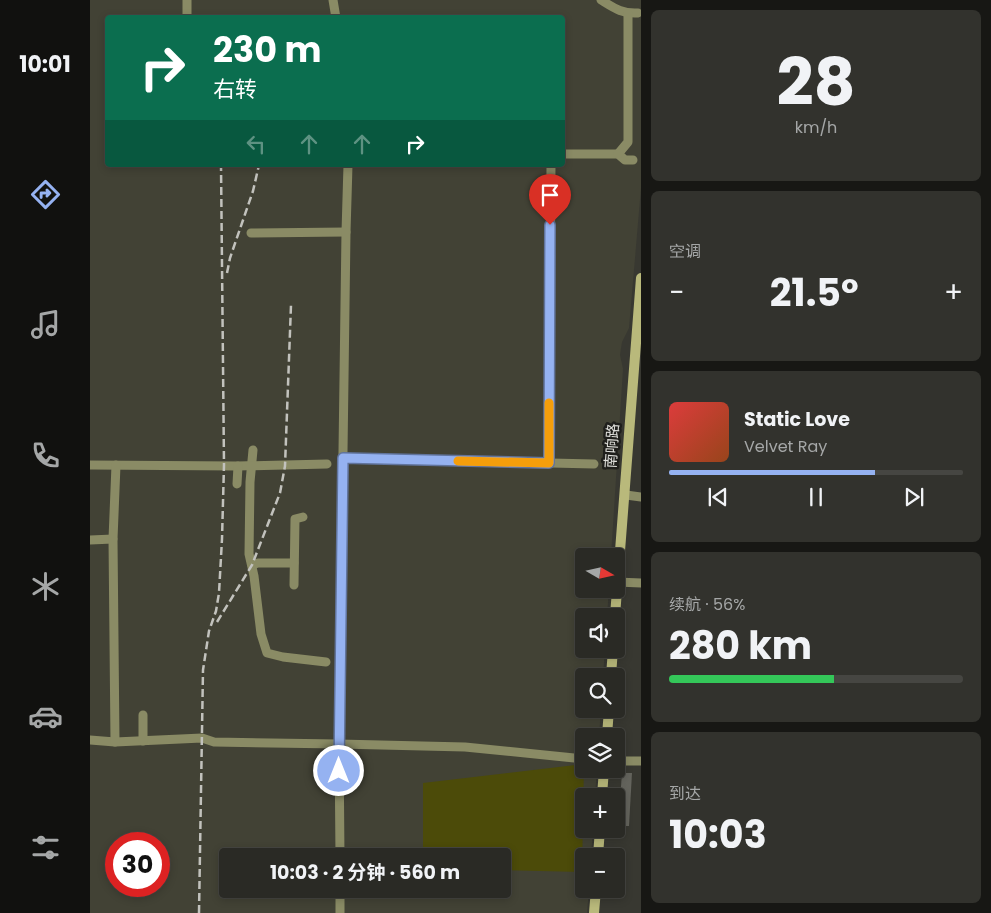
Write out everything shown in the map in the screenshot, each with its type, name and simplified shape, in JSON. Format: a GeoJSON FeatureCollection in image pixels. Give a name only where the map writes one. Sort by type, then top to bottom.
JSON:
{"type":"FeatureCollection","features":[{"type":"Feature","properties":{"kind":"street"},"geometry":{"type":"LineString","coordinates":[[187,15],[188,0]]}},
{"type":"Feature","properties":{"kind":"street"},"geometry":{"type":"LineString","coordinates":[[333,0],[336,15]]}},
{"type":"Feature","properties":{"kind":"street"},"geometry":{"type":"LineString","coordinates":[[601,0],[620,12],[628,14],[638,13]]}},
{"type":"Feature","properties":{"kind":"street"},"geometry":{"type":"LineString","coordinates":[[618,154],[628,142],[628,14]]}},
{"type":"Feature","properties":{"kind":"street"},"geometry":{"type":"LineString","coordinates":[[565,154],[618,154],[625,160],[633,160]]}},
{"type":"Feature","properties":{"kind":"street"},"geometry":{"type":"LineString","coordinates":[[340,848],[339,744],[348,167]]}},
{"type":"Feature","properties":{"kind":"street"},"geometry":{"type":"LineString","coordinates":[[549,463],[551,167]]}},
{"type":"Feature","properties":{"kind":"street"},"geometry":{"type":"LineString","coordinates":[[251,233],[346,232]]}},
{"type":"Feature","properties":{"kind":"street","name":"南响路"},"geometry":{"type":"LineString","coordinates":[[620,548],[638,345],[641,278]]}},
{"type":"Feature","properties":{"kind":"street"},"geometry":{"type":"LineString","coordinates":[[253,450],[249,554],[262,634],[267,653],[283,657],[326,662]]}},
{"type":"Feature","properties":{"kind":"street"},"geometry":{"type":"LineString","coordinates":[[343,458],[594,464]]}},
{"type":"Feature","properties":{"kind":"street"},"geometry":{"type":"LineString","coordinates":[[90,465],[238,466],[251,464],[285,466],[327,464]]}},
{"type":"Feature","properties":{"kind":"street"},"geometry":{"type":"LineString","coordinates":[[115,742],[113,539],[116,465]]}},
{"type":"Feature","properties":{"kind":"street"},"geometry":{"type":"LineString","coordinates":[[237,484],[238,466]]}},
{"type":"Feature","properties":{"kind":"street"},"geometry":{"type":"LineString","coordinates":[[626,496],[641,497]]}},
{"type":"Feature","properties":{"kind":"street"},"geometry":{"type":"LineString","coordinates":[[294,585],[295,519],[303,517]]}},
{"type":"Feature","properties":{"kind":"street"},"geometry":{"type":"LineString","coordinates":[[114,528],[124,528]]}},
{"type":"Feature","properties":{"kind":"street"},"geometry":{"type":"LineString","coordinates":[[90,540],[113,539]]}},
{"type":"Feature","properties":{"kind":"street"},"geometry":{"type":"LineString","coordinates":[[252,565],[258,563],[294,563]]}},
{"type":"Feature","properties":{"kind":"street"},"geometry":{"type":"LineString","coordinates":[[625,582],[641,583]]}},
{"type":"Feature","properties":{"kind":"street"},"geometry":{"type":"LineString","coordinates":[[143,715],[143,741]]}},
{"type":"Feature","properties":{"kind":"street"},"geometry":{"type":"LineString","coordinates":[[90,740],[115,742],[202,738],[214,742],[465,747],[575,758]]}},
{"type":"Feature","properties":{"kind":"street"},"geometry":{"type":"LineString","coordinates":[[625,761],[641,761]]}},
{"type":"Feature","properties":{"kind":"street"},"geometry":{"type":"LineString","coordinates":[[340,898],[340,913]]}},
{"type":"Feature","properties":{"kind":"street"},"geometry":{"type":"LineString","coordinates":[[594,913],[595,898]]}},
{"type":"Feature","properties":{"kind":"shaded area"},"geometry":{"type":"Polygon","coordinates":[[[90,0],[641,0],[641,188],[629,328],[622,342],[620,355],[623,369],[612,548],[575,548],[575,598],[608,598],[608,608],[575,608],[575,658],[604,658],[604,668],[575,668],[575,718],[600,718],[600,728],[575,728],[575,778],[596,778],[596,788],[575,788],[575,838],[592,838],[592,848],[575,848],[575,898],[588,898],[587,913],[90,913],[90,0]]]}},
{"type":"Feature","properties":{"kind":"shaded area"},"geometry":{"type":"Polygon","coordinates":[[[575,765],[575,778],[584,778],[584,788],[575,788],[575,838],[583,838],[582,848],[575,848],[575,872],[511,870],[511,848],[423,848],[423,783],[575,765]]]}},
{"type":"Feature","properties":{"kind":"building"},"geometry":{"type":"Polygon","coordinates":[[[625,773],[632,773],[629,826],[625,826],[625,788],[621,788],[622,778],[625,778],[625,773]]]}},
{"type":"Feature","properties":{"kind":"railway"},"geometry":{"type":"LineString","coordinates":[[199,913],[203,670],[209,631],[216,611],[219,593],[222,539],[224,465],[221,167]]}},
{"type":"Feature","properties":{"kind":"railway"},"geometry":{"type":"LineString","coordinates":[[227,273],[230,258],[253,191],[259,167]]}},
{"type":"Feature","properties":{"kind":"railway"},"geometry":{"type":"LineString","coordinates":[[217,622],[252,565],[280,493],[285,466],[291,305]]}},
{"type":"Feature","properties":{"kind":"slow traffic"},"geometry":{"type":"LineString","coordinates":[[458,461],[549,463],[549,403]]}},
{"type":"Feature","properties":{"kind":"route"},"geometry":{"type":"LineString","coordinates":[[339,771],[343,458],[549,463],[550,225]]}}]}
